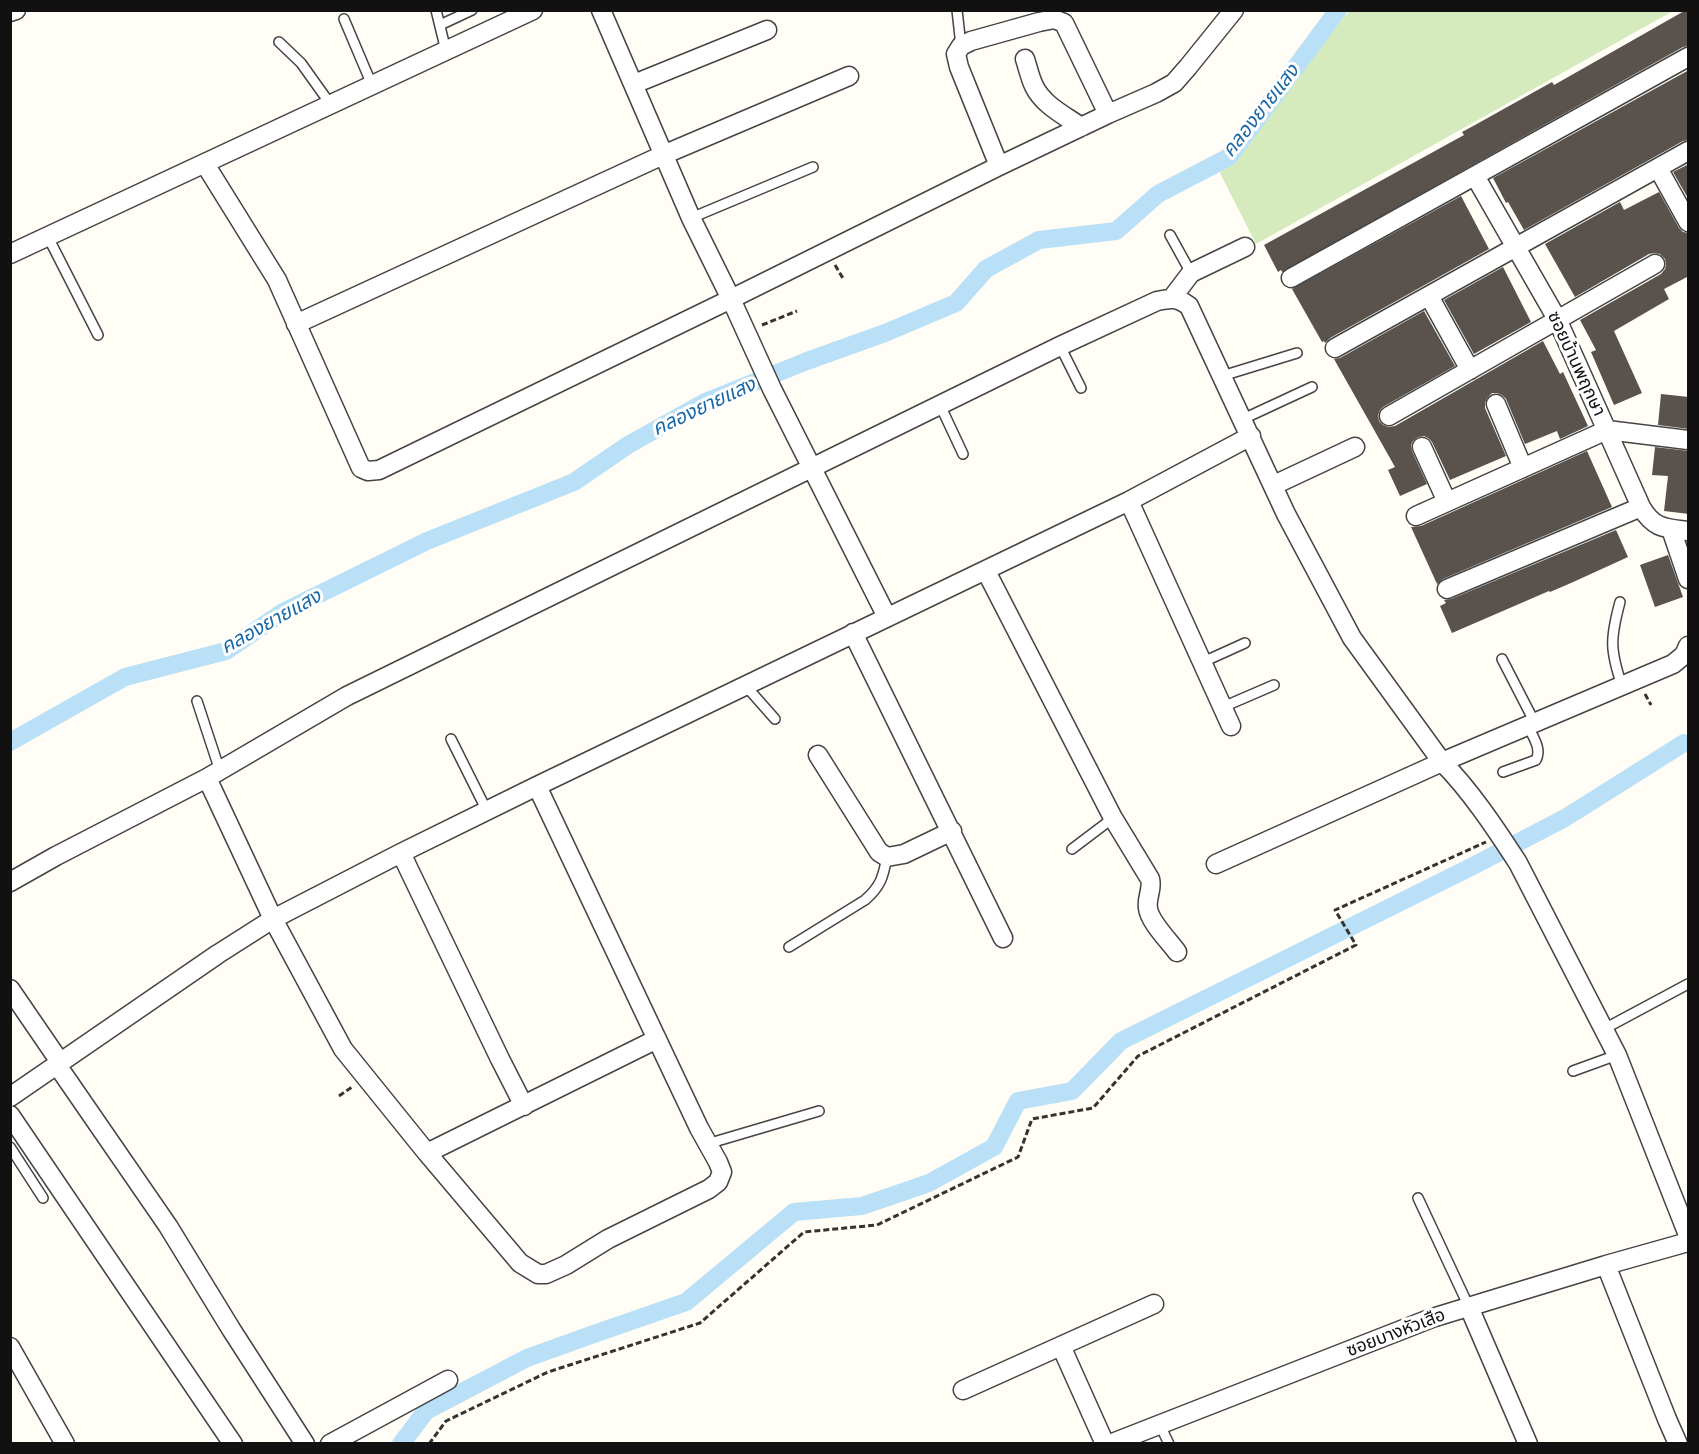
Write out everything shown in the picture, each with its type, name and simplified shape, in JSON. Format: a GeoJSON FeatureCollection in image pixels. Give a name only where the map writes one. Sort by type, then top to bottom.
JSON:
{"type":"FeatureCollection","features":[{"type":"Feature","properties":{"kind":"street"},"geometry":{"type":"LineString","coordinates":[[10,12],[16,10]]}},
{"type":"Feature","properties":{"kind":"street"},"geometry":{"type":"LineString","coordinates":[[10,254],[533,10]]}},
{"type":"Feature","properties":{"kind":"street"},"geometry":{"type":"LineString","coordinates":[[601,10],[691,219],[772,389],[886,617]]}},
{"type":"Feature","properties":{"kind":"street"},"geometry":{"type":"LineString","coordinates":[[205,164],[277,280],[361,468],[368,471],[379,470],[999,166],[1156,93],[1173,83],[1188,67],[1233,10]]}},
{"type":"Feature","properties":{"kind":"street"},"geometry":{"type":"LineString","coordinates":[[999,166],[959,67],[956,54],[961,46],[971,41],[1054,19],[1064,23],[1108,114]]}},
{"type":"Feature","properties":{"kind":"street"},"geometry":{"type":"LineString","coordinates":[[634,84],[767,30]]}},
{"type":"Feature","properties":{"kind":"street"},"geometry":{"type":"LineString","coordinates":[[1291,278],[1689,57]]}},
{"type":"Feature","properties":{"kind":"street"},"geometry":{"type":"LineString","coordinates":[[1025,59],[1033,85],[1047,104],[1081,127]]}},
{"type":"Feature","properties":{"kind":"street"},"geometry":{"type":"LineString","coordinates":[[297,324],[663,154],[849,76]]}},
{"type":"Feature","properties":{"kind":"street"},"geometry":{"type":"LineString","coordinates":[[1335,348],[1689,151]]}},
{"type":"Feature","properties":{"kind":"street"},"geometry":{"type":"LineString","coordinates":[[1658,168],[1689,222]]}},
{"type":"Feature","properties":{"kind":"street","name":"ซอยบ้านพฤกษา"},"geometry":{"type":"LineString","coordinates":[[1475,176],[1557,319],[1641,507],[1658,526],[1680,530]]}},
{"type":"Feature","properties":{"kind":"street"},"geometry":{"type":"LineString","coordinates":[[1172,298],[1191,273],[1245,247]]}},
{"type":"Feature","properties":{"kind":"street"},"geometry":{"type":"LineString","coordinates":[[1389,416],[1655,264]]}},
{"type":"Feature","properties":{"kind":"street"},"geometry":{"type":"LineString","coordinates":[[1429,296],[1470,370]]}},
{"type":"Feature","properties":{"kind":"street"},"geometry":{"type":"LineString","coordinates":[[10,882],[213,774],[347,696],[1060,346],[1157,301],[1180,299],[1189,306],[1286,514],[1352,638],[1518,862],[1617,1055],[1689,1235]]}},
{"type":"Feature","properties":{"kind":"street"},"geometry":{"type":"LineString","coordinates":[[1497,404],[1523,468]]}},
{"type":"Feature","properties":{"kind":"street"},"geometry":{"type":"LineString","coordinates":[[1416,516],[1607,430],[1689,440]]}},
{"type":"Feature","properties":{"kind":"street"},"geometry":{"type":"LineString","coordinates":[[10,1097],[218,954],[273,919],[537,786],[1129,501],[1251,436]]}},
{"type":"Feature","properties":{"kind":"street"},"geometry":{"type":"LineString","coordinates":[[1274,485],[1355,447]]}},
{"type":"Feature","properties":{"kind":"street"},"geometry":{"type":"LineString","coordinates":[[1422,447],[1447,502]]}},
{"type":"Feature","properties":{"kind":"street"},"geometry":{"type":"LineString","coordinates":[[1129,501],[1231,726]]}},
{"type":"Feature","properties":{"kind":"street"},"geometry":{"type":"LineString","coordinates":[[1447,590],[1641,507]]}},
{"type":"Feature","properties":{"kind":"street"},"geometry":{"type":"LineString","coordinates":[[1680,530],[1689,579]]}},
{"type":"Feature","properties":{"kind":"street"},"geometry":{"type":"LineString","coordinates":[[986,570],[1113,818],[1150,879],[1148,908],[1151,918],[1177,952]]}},
{"type":"Feature","properties":{"kind":"street"},"geometry":{"type":"LineString","coordinates":[[853,633],[1003,938]]}},
{"type":"Feature","properties":{"kind":"street"},"geometry":{"type":"LineString","coordinates":[[1216,864],[1442,762],[1680,660],[1689,646]]}},
{"type":"Feature","properties":{"kind":"street"},"geometry":{"type":"LineString","coordinates":[[818,755],[879,852],[886,857],[904,854],[952,831]]}},
{"type":"Feature","properties":{"kind":"street"},"geometry":{"type":"LineString","coordinates":[[213,774],[273,919],[343,1049],[427,1154],[520,1263],[538,1274],[546,1274],[566,1266],[608,1239],[709,1188],[718,1182],[722,1172],[537,786]]}},
{"type":"Feature","properties":{"kind":"street"},"geometry":{"type":"LineString","coordinates":[[401,853],[524,1106]]}},
{"type":"Feature","properties":{"kind":"street"},"geometry":{"type":"LineString","coordinates":[[10,989],[168,1226],[305,1443]]}},
{"type":"Feature","properties":{"kind":"street"},"geometry":{"type":"LineString","coordinates":[[427,1154],[657,1039]]}},
{"type":"Feature","properties":{"kind":"street"},"geometry":{"type":"LineString","coordinates":[[10,1115],[233,1443]]}},
{"type":"Feature","properties":{"kind":"street","name":"ซอยบางหัวเสือ"},"geometry":{"type":"LineString","coordinates":[[1107,1443],[1131,1439],[1160,1425],[1432,1318],[1689,1242]]}},
{"type":"Feature","properties":{"kind":"street"},"geometry":{"type":"LineString","coordinates":[[1606,1266],[1678,1443]]}},
{"type":"Feature","properties":{"kind":"street"},"geometry":{"type":"LineString","coordinates":[[963,1390],[1154,1304]]}},
{"type":"Feature","properties":{"kind":"street"},"geometry":{"type":"LineString","coordinates":[[1469,1307],[1528,1443]]}},
{"type":"Feature","properties":{"kind":"street"},"geometry":{"type":"LineString","coordinates":[[1061,1346],[1107,1443]]}},
{"type":"Feature","properties":{"kind":"street"},"geometry":{"type":"LineString","coordinates":[[10,1347],[65,1443]]}},
{"type":"Feature","properties":{"kind":"street"},"geometry":{"type":"LineString","coordinates":[[330,1443],[448,1380]]}},
{"type":"Feature","properties":{"kind":"lane"},"geometry":{"type":"LineString","coordinates":[[436,10],[446,51]]}},
{"type":"Feature","properties":{"kind":"lane"},"geometry":{"type":"LineString","coordinates":[[440,25],[472,10]]}},
{"type":"Feature","properties":{"kind":"lane"},"geometry":{"type":"LineString","coordinates":[[957,10],[961,46]]}},
{"type":"Feature","properties":{"kind":"lane"},"geometry":{"type":"LineString","coordinates":[[344,19],[372,86]]}},
{"type":"Feature","properties":{"kind":"lane"},"geometry":{"type":"LineString","coordinates":[[279,42],[301,63],[331,105]]}},
{"type":"Feature","properties":{"kind":"lane"},"geometry":{"type":"LineString","coordinates":[[691,219],[813,167]]}},
{"type":"Feature","properties":{"kind":"lane"},"geometry":{"type":"LineString","coordinates":[[1170,236],[1191,273]]}},
{"type":"Feature","properties":{"kind":"lane"},"geometry":{"type":"LineString","coordinates":[[48,237],[98,335]]}},
{"type":"Feature","properties":{"kind":"lane"},"geometry":{"type":"LineString","coordinates":[[1060,346],[1081,388]]}},
{"type":"Feature","properties":{"kind":"lane"},"geometry":{"type":"LineString","coordinates":[[1222,376],[1298,353]]}},
{"type":"Feature","properties":{"kind":"lane"},"geometry":{"type":"LineString","coordinates":[[1243,419],[1312,387]]}},
{"type":"Feature","properties":{"kind":"lane"},"geometry":{"type":"LineString","coordinates":[[940,405],[963,454]]}},
{"type":"Feature","properties":{"kind":"lane"},"geometry":{"type":"LineString","coordinates":[[1620,602],[1612,645],[1614,663],[1622,686]]}},
{"type":"Feature","properties":{"kind":"lane"},"geometry":{"type":"LineString","coordinates":[[1203,663],[1245,643]]}},
{"type":"Feature","properties":{"kind":"lane"},"geometry":{"type":"LineString","coordinates":[[1502,659],[1532,725],[1539,751],[1536,760],[1503,772]]}},
{"type":"Feature","properties":{"kind":"lane"},"geometry":{"type":"LineString","coordinates":[[745,685],[775,719]]}},
{"type":"Feature","properties":{"kind":"lane"},"geometry":{"type":"LineString","coordinates":[[1223,707],[1274,685]]}},
{"type":"Feature","properties":{"kind":"lane"},"geometry":{"type":"LineString","coordinates":[[197,701],[213,774]]}},
{"type":"Feature","properties":{"kind":"lane"},"geometry":{"type":"LineString","coordinates":[[451,739],[487,811]]}},
{"type":"Feature","properties":{"kind":"lane"},"geometry":{"type":"LineString","coordinates":[[1072,849],[1113,818]]}},
{"type":"Feature","properties":{"kind":"lane"},"geometry":{"type":"LineString","coordinates":[[789,947],[866,900],[883,878],[886,857]]}},
{"type":"Feature","properties":{"kind":"lane"},"geometry":{"type":"LineString","coordinates":[[1604,1029],[1689,984]]}},
{"type":"Feature","properties":{"kind":"lane"},"geometry":{"type":"LineString","coordinates":[[1573,1071],[1617,1055]]}},
{"type":"Feature","properties":{"kind":"lane"},"geometry":{"type":"LineString","coordinates":[[707,1144],[819,1111]]}},
{"type":"Feature","properties":{"kind":"lane"},"geometry":{"type":"LineString","coordinates":[[10,1147],[43,1198]]}},
{"type":"Feature","properties":{"kind":"lane"},"geometry":{"type":"LineString","coordinates":[[1418,1198],[1469,1307]]}},
{"type":"Feature","properties":{"kind":"lane"},"geometry":{"type":"LineString","coordinates":[[1160,1425],[1168,1443]]}},
{"type":"Feature","properties":{"kind":"path"},"geometry":{"type":"LineString","coordinates":[[746,332],[797,311]]}},
{"type":"Feature","properties":{"kind":"path"},"geometry":{"type":"LineString","coordinates":[[429,1443],[446,1421],[548,1372],[700,1323],[804,1232],[877,1225],[1018,1157],[1032,1119],[1093,1108],[1138,1056],[1356,945],[1335,910],[1500,836]]}},
{"type":"Feature","properties":{"kind":"green space"},"geometry":{"type":"Polygon","coordinates":[[[1349,11],[1673,11],[1256,244],[1220,173],[1349,11]]]}},
{"type":"Feature","properties":{"kind":"building"},"geometry":{"type":"Polygon","coordinates":[[[1689,10],[1689,46],[1683,47],[1282,272],[1281,270],[1278,272],[1264,245],[1464,135],[1462,132],[1552,82],[1554,85],[1689,10]]]}},
{"type":"Feature","properties":{"kind":"building"},"geometry":{"type":"Polygon","coordinates":[[[1689,70],[1689,140],[1683,141],[1524,230],[1493,178],[1689,70]]]}},
{"type":"Feature","properties":{"kind":"building"},"geometry":{"type":"Polygon","coordinates":[[[1689,164],[1689,200],[1673,172],[1689,164]]]}},
{"type":"Feature","properties":{"kind":"building"},"geometry":{"type":"Polygon","coordinates":[[[1659,192],[1679,228],[1689,233],[1689,276],[1664,289],[1669,299],[1614,331],[1642,393],[1614,405],[1591,352],[1596,350],[1580,320],[1661,274],[1665,269],[1665,259],[1660,254],[1649,254],[1575,297],[1545,244],[1620,202],[1624,210],[1659,192]]]}},
{"type":"Feature","properties":{"kind":"building"},"geometry":{"type":"Polygon","coordinates":[[[1461,196],[1489,249],[1330,338],[1325,343],[1322,342],[1292,289],[1461,196]]]}},
{"type":"Feature","properties":{"kind":"building"},"geometry":{"type":"Polygon","coordinates":[[[1503,267],[1531,322],[1474,354],[1444,300],[1503,267]]]}},
{"type":"Feature","properties":{"kind":"building"},"geometry":{"type":"Polygon","coordinates":[[[1424,311],[1455,366],[1383,407],[1378,415],[1383,425],[1395,426],[1543,341],[1560,374],[1563,372],[1588,426],[1560,439],[1557,431],[1525,444],[1506,399],[1502,395],[1492,393],[1487,398],[1485,408],[1506,456],[1450,480],[1432,442],[1424,436],[1418,437],[1411,445],[1412,451],[1427,484],[1400,496],[1388,470],[1395,467],[1334,359],[1340,358],[1424,311]]]}},
{"type":"Feature","properties":{"kind":"building"},"geometry":{"type":"Polygon","coordinates":[[[1661,394],[1689,397],[1689,429],[1658,425],[1661,394]]]}},
{"type":"Feature","properties":{"kind":"building"},"geometry":{"type":"Polygon","coordinates":[[[1655,447],[1689,451],[1689,514],[1664,511],[1668,476],[1652,475],[1655,447]]]}},
{"type":"Feature","properties":{"kind":"building"},"geometry":{"type":"Polygon","coordinates":[[[1587,451],[1612,507],[1443,579],[1437,584],[1411,527],[1421,526],[1587,451]]]}},
{"type":"Feature","properties":{"kind":"building"},"geometry":{"type":"Polygon","coordinates":[[[1616,530],[1628,557],[1452,633],[1440,606],[1446,603],[1444,600],[1616,530]]]}},
{"type":"Feature","properties":{"kind":"building"},"geometry":{"type":"Polygon","coordinates":[[[1668,555],[1683,597],[1655,607],[1640,565],[1668,555]]]}},
{"type":"Feature","properties":{"kind":"waterway","name":"คลองยายแสง"},"geometry":{"type":"LineString","coordinates":[[10,742],[125,677],[226,651],[283,612],[427,541],[574,482],[628,445],[705,402],[885,333],[956,303],[986,269],[1039,240],[1116,231],[1158,194],[1229,157],[1338,10]]}},
{"type":"Feature","properties":{"kind":"waterway"},"geometry":{"type":"LineString","coordinates":[[401,1444],[426,1411],[527,1358],[686,1302],[794,1212],[862,1206],[929,1183],[994,1147],[1018,1101],[1072,1091],[1121,1041],[1565,818],[1684,743]]}}]}
